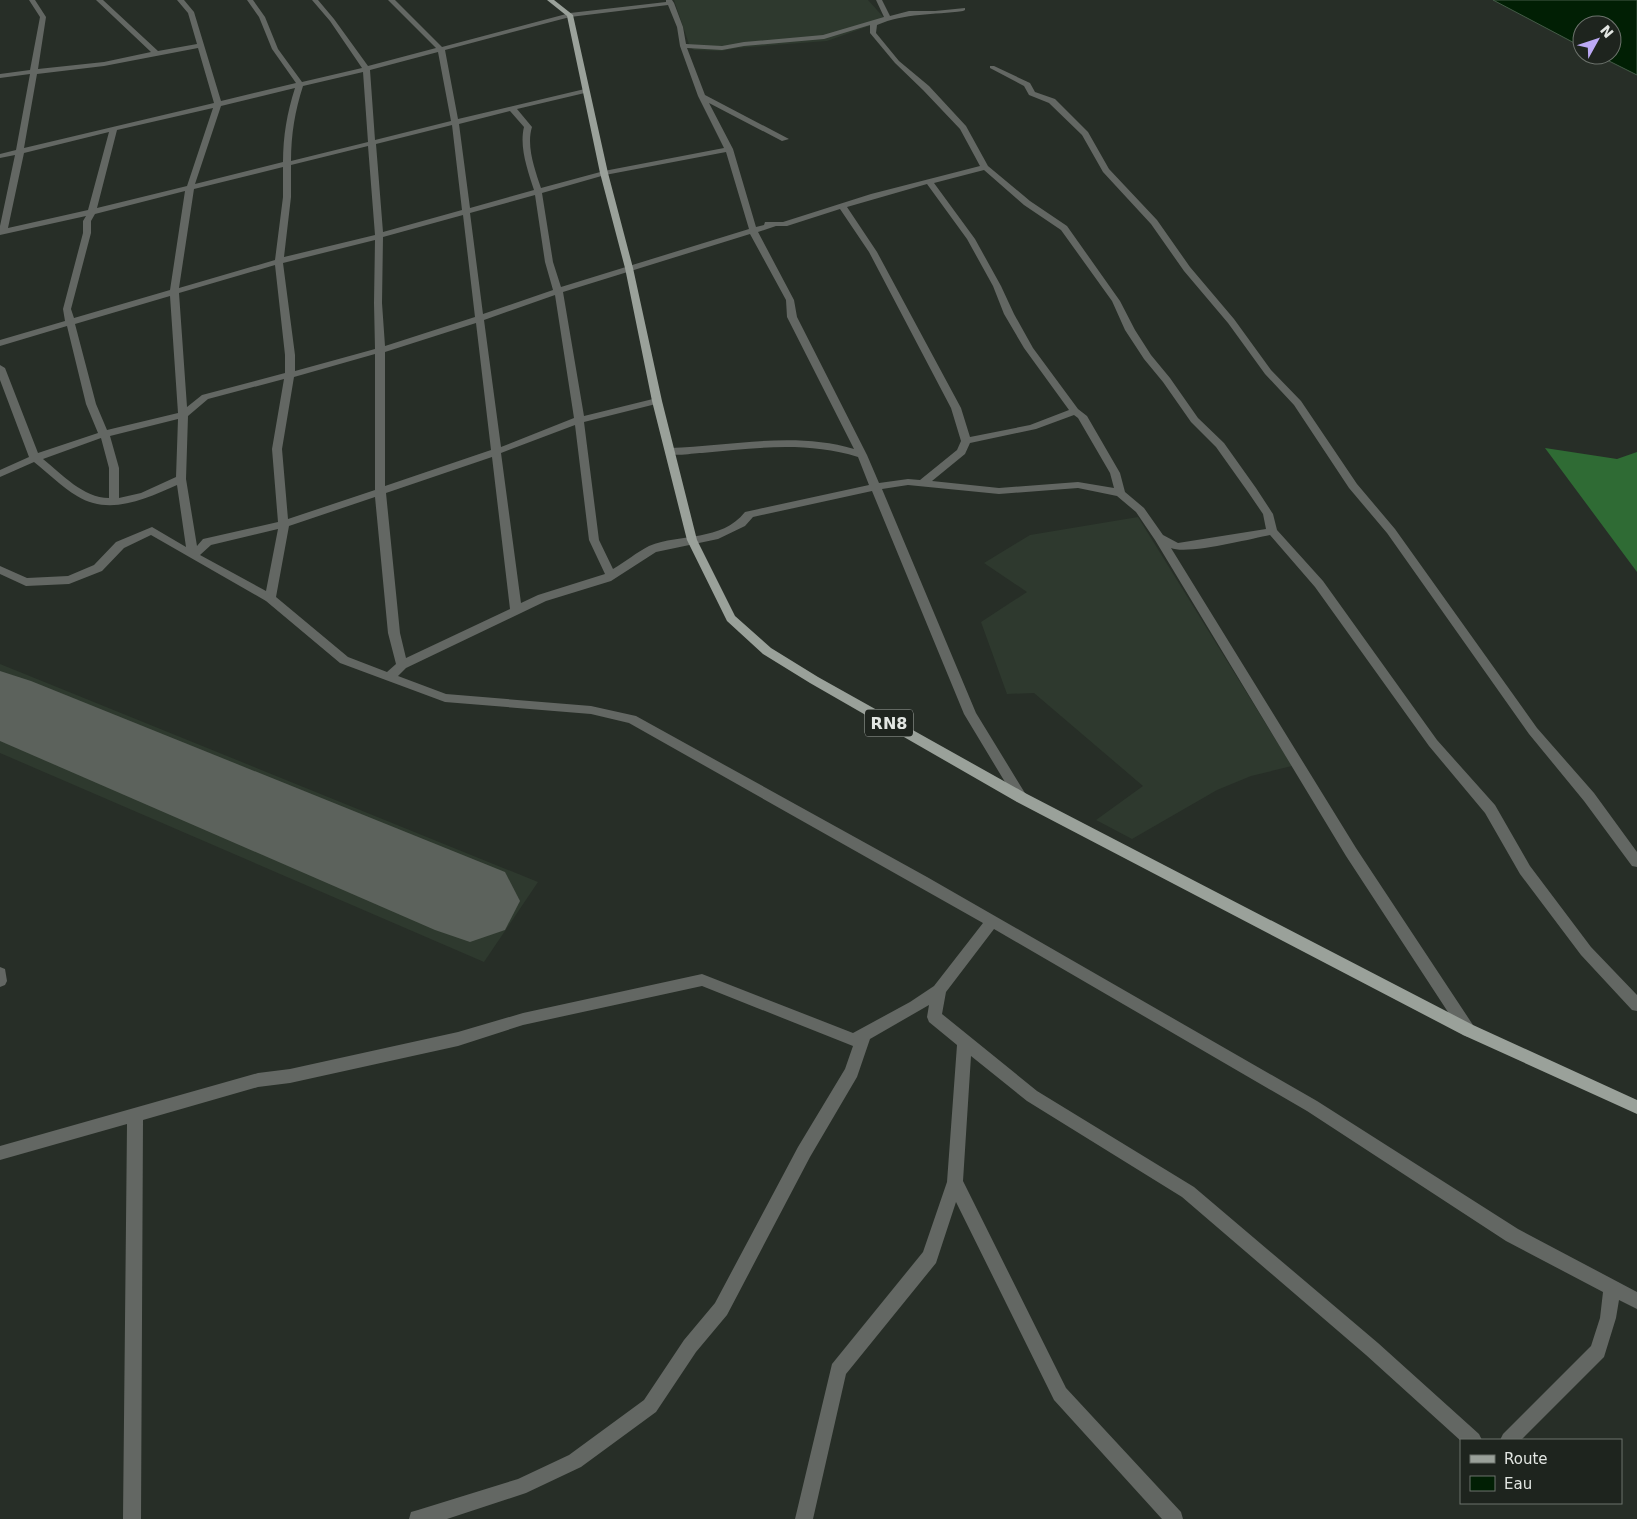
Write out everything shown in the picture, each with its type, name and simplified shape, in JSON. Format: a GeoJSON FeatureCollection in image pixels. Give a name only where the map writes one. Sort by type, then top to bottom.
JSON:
{"type":"FeatureCollection","features":[{"type":"Feature","properties":{"kind":"main road"},"geometry":{"type":"LineString","coordinates":[[550,0],[570,15]]}},
{"type":"Feature","properties":{"kind":"main road","name":"RN8"},"geometry":{"type":"LineString","coordinates":[[570,15],[604,173],[630,268],[657,401],[692,540],[731,618],[767,651],[822,685],[1022,798],[1468,1030],[1637,1107]]}},
{"type":"Feature","properties":{"kind":"street"},"geometry":{"type":"LineString","coordinates":[[32,0],[43,17],[20,151],[2,232],[92,212],[586,90]]}},
{"type":"Feature","properties":{"kind":"street"},"geometry":{"type":"LineString","coordinates":[[99,0],[156,53]]}},
{"type":"Feature","properties":{"kind":"street"},"geometry":{"type":"LineString","coordinates":[[180,0],[191,12],[218,103],[190,188],[174,291],[184,415],[180,480],[193,556]]}},
{"type":"Feature","properties":{"kind":"street"},"geometry":{"type":"LineString","coordinates":[[250,0],[262,17],[275,49],[300,84]]}},
{"type":"Feature","properties":{"kind":"street"},"geometry":{"type":"LineString","coordinates":[[315,0],[332,20],[366,69],[379,236],[380,490],[394,633],[402,665]]}},
{"type":"Feature","properties":{"kind":"street"},"geometry":{"type":"LineString","coordinates":[[391,0],[441,50],[455,122],[516,610]]}},
{"type":"Feature","properties":{"kind":"street"},"geometry":{"type":"LineString","coordinates":[[879,0],[888,18]]}},
{"type":"Feature","properties":{"kind":"street"},"geometry":{"type":"LineString","coordinates":[[0,156],[366,69],[570,15],[670,2],[702,96],[729,150],[753,227],[790,300],[792,317],[862,455],[970,714],[1022,798]]}},
{"type":"Feature","properties":{"kind":"street"},"geometry":{"type":"LineString","coordinates":[[684,46],[722,48],[744,44],[824,37],[909,13],[935,13],[963,9]]}},
{"type":"Feature","properties":{"kind":"street"},"geometry":{"type":"LineString","coordinates":[[888,18],[874,24],[874,33],[897,62],[926,88],[963,128],[985,167],[1028,203],[1064,228],[1116,301],[1130,330],[1147,356],[1194,420],[1220,445],[1252,490],[1268,514],[1272,531],[1320,584],[1433,743],[1490,809],[1525,870],[1586,951],[1637,1005]]}},
{"type":"Feature","properties":{"kind":"street"},"geometry":{"type":"LineString","coordinates":[[0,76],[34,71],[71,69],[130,60],[156,53],[202,45]]}},
{"type":"Feature","properties":{"kind":"street"},"geometry":{"type":"LineString","coordinates":[[992,67],[1027,85],[1032,93],[1052,100],[1085,134],[1113,178],[1154,222],[1187,268],[1231,321],[1268,372],[1298,403],[1353,486],[1391,531],[1534,731],[1589,796],[1637,862]]}},
{"type":"Feature","properties":{"kind":"street"},"geometry":{"type":"LineString","coordinates":[[270,598],[284,524],[277,448],[290,374],[290,355],[279,261],[287,197],[287,137],[292,108],[300,84]]}},
{"type":"Feature","properties":{"kind":"street"},"geometry":{"type":"LineString","coordinates":[[702,96],[785,140]]}},
{"type":"Feature","properties":{"kind":"street"},"geometry":{"type":"LineString","coordinates":[[512,108],[528,128],[526,134],[530,166],[538,191],[549,262],[562,300],[563,321],[573,371],[594,540],[611,576]]}},
{"type":"Feature","properties":{"kind":"street"},"geometry":{"type":"LineString","coordinates":[[112,503],[116,489],[113,462],[104,434],[91,404],[90,392],[69,323],[67,309],[87,233],[87,221],[92,212],[114,128]]}},
{"type":"Feature","properties":{"kind":"street"},"geometry":{"type":"LineString","coordinates":[[0,342],[279,261],[379,236],[604,173],[729,150]]}},
{"type":"Feature","properties":{"kind":"street"},"geometry":{"type":"LineString","coordinates":[[0,474],[34,458],[104,434],[184,415],[205,396],[417,340],[753,227],[784,224],[929,181],[985,167]]}},
{"type":"Feature","properties":{"kind":"street"},"geometry":{"type":"LineString","coordinates":[[929,181],[971,239],[997,286],[1009,314],[1029,348],[1075,411],[1082,416],[1115,473],[1120,493]]}},
{"type":"Feature","properties":{"kind":"street"},"geometry":{"type":"LineString","coordinates":[[842,206],[874,252],[939,379],[956,408],[966,441],[961,452],[922,484]]}},
{"type":"Feature","properties":{"kind":"street"},"geometry":{"type":"LineString","coordinates":[[0,368],[34,458],[88,499],[112,503],[149,493],[180,480]]}},
{"type":"Feature","properties":{"kind":"street"},"geometry":{"type":"LineString","coordinates":[[193,556],[207,542],[284,524],[496,452],[579,420],[657,401]]}},
{"type":"Feature","properties":{"kind":"street"},"geometry":{"type":"LineString","coordinates":[[966,441],[1033,427],[1075,411]]}},
{"type":"Feature","properties":{"kind":"street"},"geometry":{"type":"LineString","coordinates":[[670,451],[696,451],[782,442],[846,448],[862,455]]}},
{"type":"Feature","properties":{"kind":"street"},"geometry":{"type":"LineString","coordinates":[[390,676],[402,665],[542,598],[611,576],[653,549],[714,536],[740,524],[749,514],[908,482],[999,491],[1078,485],[1120,493],[1140,510],[1351,852],[1468,1030]]}},
{"type":"Feature","properties":{"kind":"street"},"geometry":{"type":"LineString","coordinates":[[0,570],[26,582],[69,580],[98,568],[120,545],[152,531],[270,598],[344,660],[444,698],[591,710],[632,719],[992,921],[1312,1106],[1512,1235],[1637,1301]]}},
{"type":"Feature","properties":{"kind":"street"},"geometry":{"type":"LineString","coordinates":[[1158,538],[1177,547],[1272,531]]}},
{"type":"Feature","properties":{"kind":"street"},"geometry":{"type":"LineString","coordinates":[[0,1153],[258,1080],[290,1076],[458,1039],[523,1019],[702,980],[854,1040],[915,1007],[939,990],[992,921]]}},
{"type":"Feature","properties":{"kind":"street"},"geometry":{"type":"LineString","coordinates":[[0,973],[0,981]]}},
{"type":"Feature","properties":{"kind":"street"},"geometry":{"type":"LineString","coordinates":[[939,990],[934,1017],[1032,1096],[1188,1192],[1372,1349],[1472,1439]]}},
{"type":"Feature","properties":{"kind":"street"},"geometry":{"type":"LineString","coordinates":[[418,1519],[520,1487],[576,1461],[650,1406],[690,1346],[721,1309],[804,1152],[852,1072],[864,1034]]}},
{"type":"Feature","properties":{"kind":"street"},"geometry":{"type":"LineString","coordinates":[[804,1519],[838,1370],[930,1257],[955,1182],[965,1042]]}},
{"type":"Feature","properties":{"kind":"street"},"geometry":{"type":"LineString","coordinates":[[132,1519],[135,1116]]}},
{"type":"Feature","properties":{"kind":"street"},"geometry":{"type":"LineString","coordinates":[[955,1182],[1060,1394],[1174,1519]]}},
{"type":"Feature","properties":{"kind":"street"},"geometry":{"type":"LineString","coordinates":[[1510,1439],[1598,1351],[1608,1318],[1612,1288]]}},
{"type":"Feature","properties":{"kind":"shaded area"},"geometry":{"type":"Polygon","coordinates":[[[674,0],[868,0],[886,20],[827,41],[721,51],[694,50],[690,47],[674,0]]]}},
{"type":"Feature","properties":{"kind":"shaded area"},"geometry":{"type":"Polygon","coordinates":[[[1138,517],[1292,766],[1251,776],[1217,790],[1132,839],[1096,820],[1143,786],[1034,693],[1007,694],[981,622],[1027,592],[984,563],[1030,535],[1138,517]]]}},
{"type":"Feature","properties":{"kind":"shaded area"},"geometry":{"type":"Polygon","coordinates":[[[0,664],[538,882],[484,962],[0,753],[0,664]]]}},
{"type":"Feature","properties":{"kind":"green space"},"geometry":{"type":"Polygon","coordinates":[[[1545,448],[1617,459],[1637,452],[1637,572],[1545,448]]]}},
{"type":"Feature","properties":{"kind":"water"},"geometry":{"type":"Polygon","coordinates":[[[1493,0],[1637,0],[1637,75],[1617,65],[1622,65],[1622,15],[1572,15],[1572,42],[1493,0]]]}},
{"type":"Feature","properties":{"kind":"runway"},"geometry":{"type":"LineString","coordinates":[[0,704],[470,901]]}}]}
